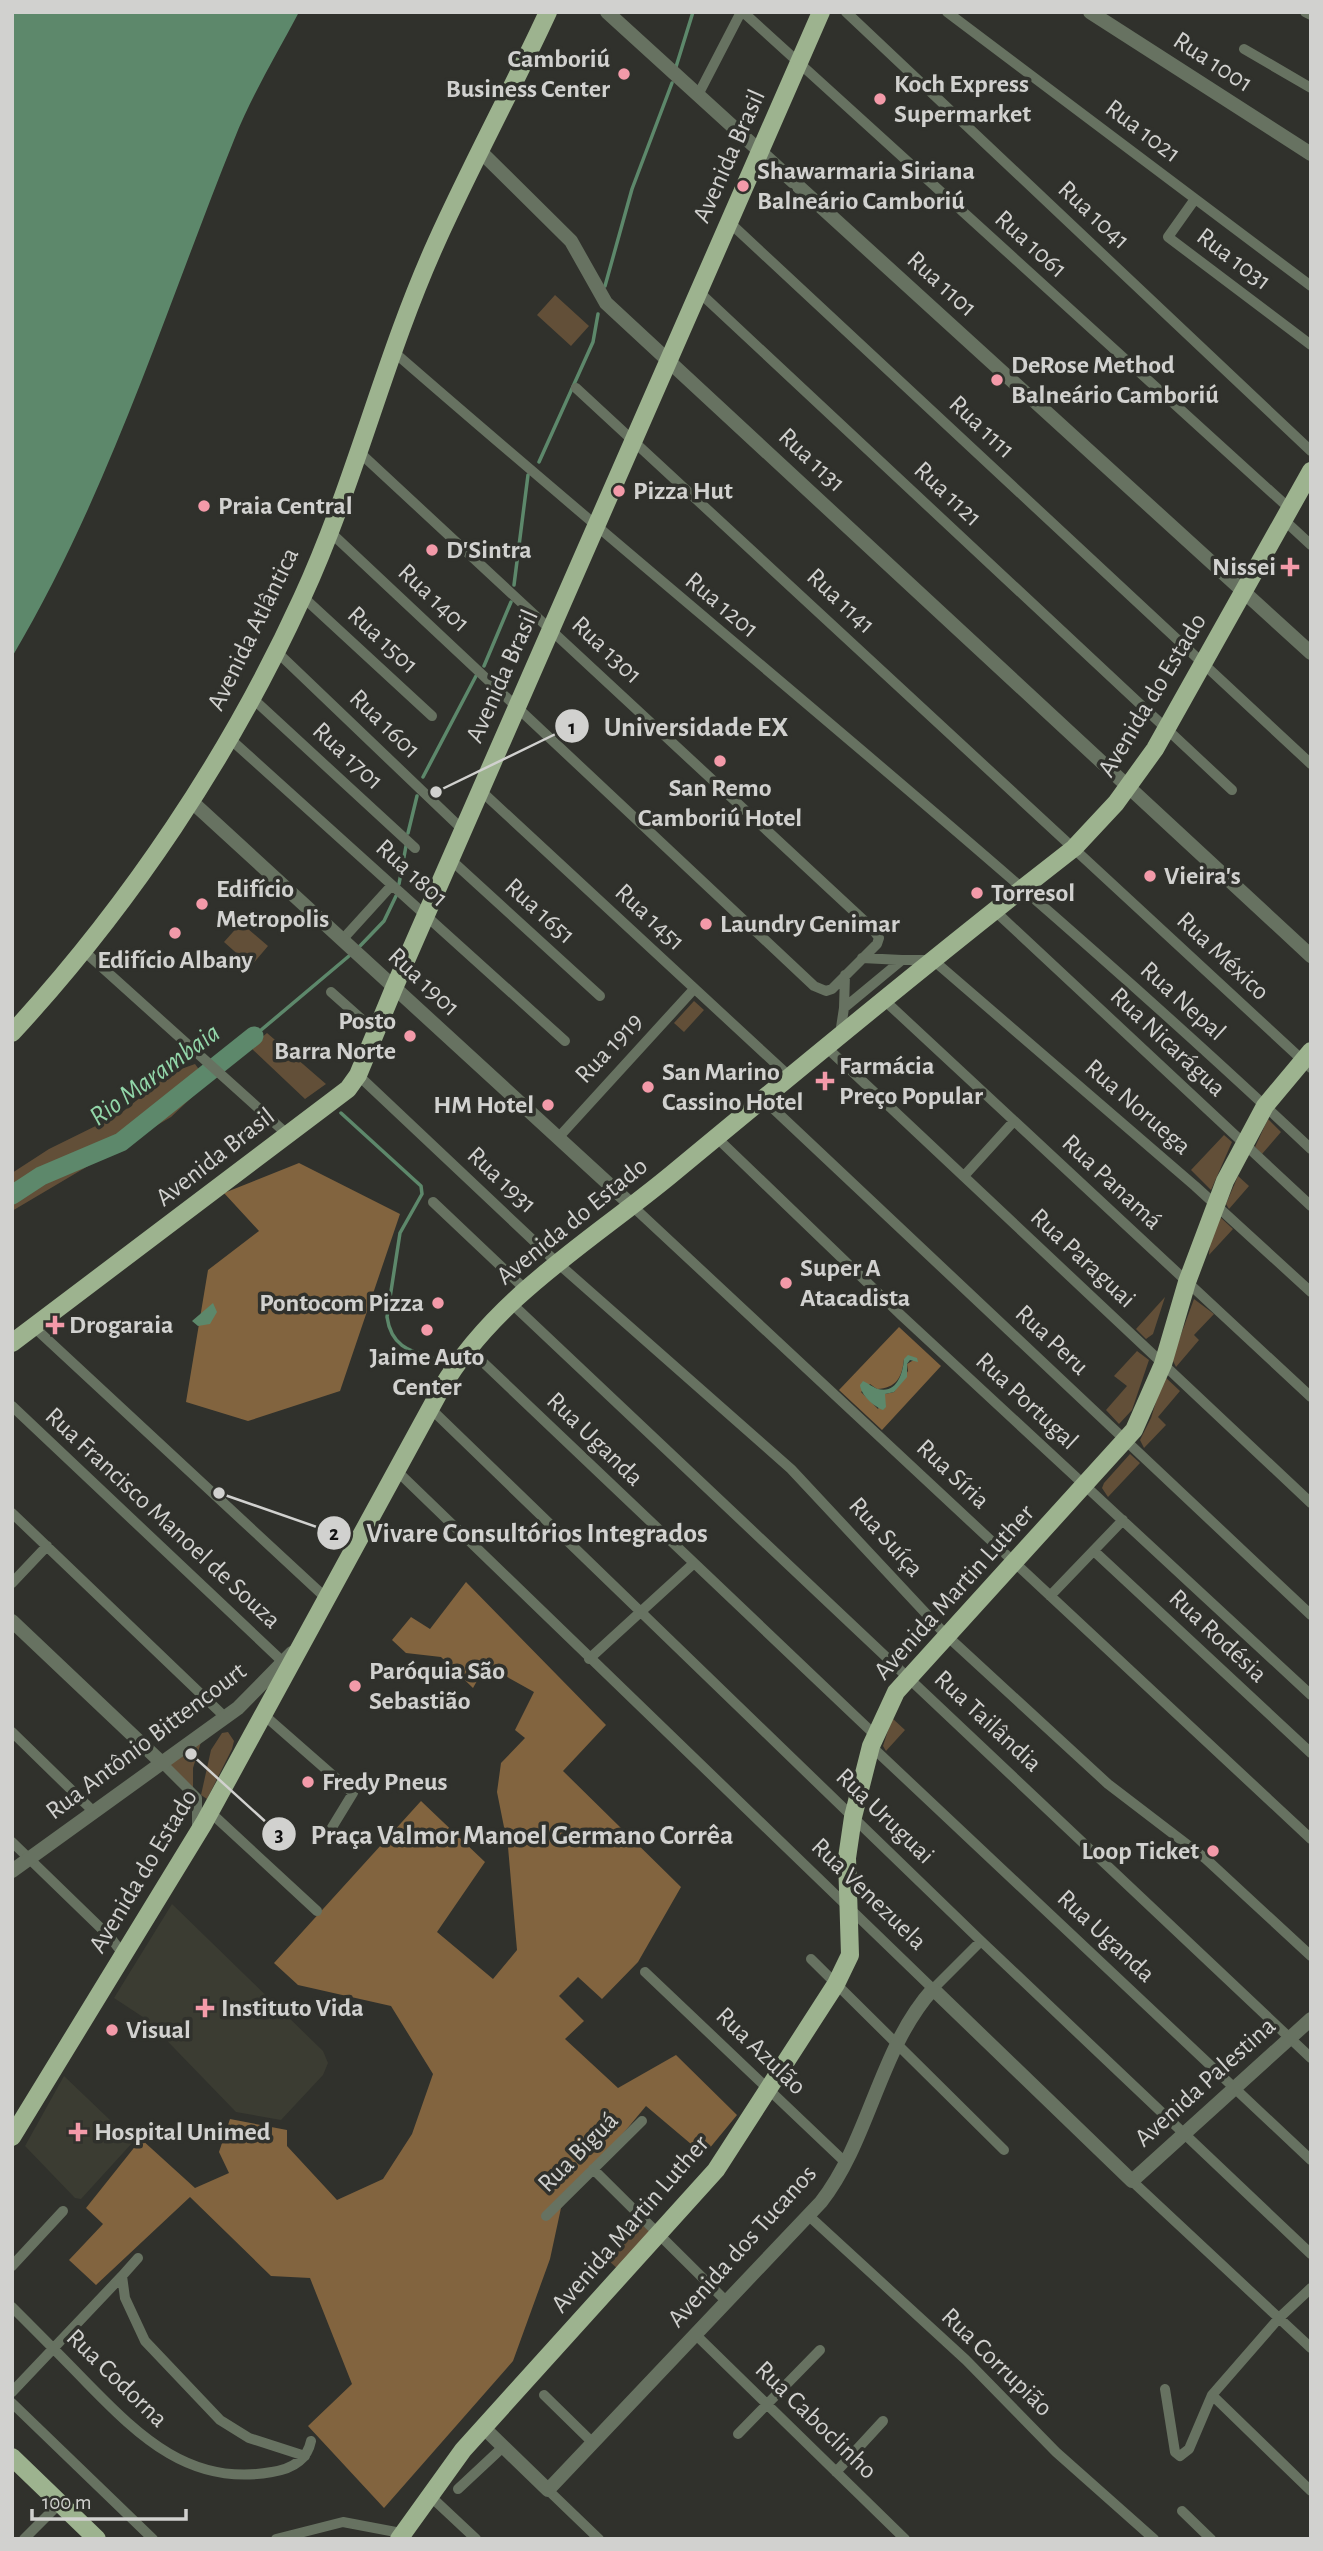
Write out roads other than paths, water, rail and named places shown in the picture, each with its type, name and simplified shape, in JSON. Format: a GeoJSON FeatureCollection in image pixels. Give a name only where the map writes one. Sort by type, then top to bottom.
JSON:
{"type":"FeatureCollection","features":[{"type":"Feature","properties":{"kind":"main road","name":"Avenida Atlântica"},"geometry":{"type":"LineString","coordinates":[[12,1033],[85,952],[190,800],[229,738],[276,651],[303,597],[436,244],[548,12]]}},
{"type":"Feature","properties":{"kind":"main road","name":"Avenida Brasil"},"geometry":{"type":"LineString","coordinates":[[12,1343],[348,1089],[358,1075],[821,12]]}},
{"type":"Feature","properties":{"kind":"main road","name":"Avenida do Estado"},"geometry":{"type":"LineString","coordinates":[[12,2137],[210,1812],[431,1409],[468,1348],[511,1303],[556,1262],[716,1137],[883,999],[1074,848],[1129,787],[1166,730],[1311,471]]}},
{"type":"Feature","properties":{"kind":"main road","name":"Avenida Martin Luther"},"geometry":{"type":"LineString","coordinates":[[399,2537],[428,2494],[483,2427],[660,2235],[716,2170],[770,2091],[836,1984],[850,1955],[847,1858],[853,1817],[873,1741],[896,1692],[1126,1441],[1145,1409],[1163,1364],[1187,1282],[1215,1204],[1265,1106],[1308,1060]]}},
{"type":"Feature","properties":{"kind":"main road"},"geometry":{"type":"LineString","coordinates":[[12,2457],[97,2539]]}},
{"type":"Feature","properties":{"kind":"street","name":"Rua 1101"},"geometry":{"type":"LineString","coordinates":[[607,12],[1311,653]]}},
{"type":"Feature","properties":{"kind":"street"},"geometry":{"type":"LineString","coordinates":[[698,95],[742,12]]}},
{"type":"Feature","properties":{"kind":"street","name":"Rua 1061"},"geometry":{"type":"LineString","coordinates":[[742,12],[1287,514],[1311,545]]}},
{"type":"Feature","properties":{"kind":"street","name":"Rua 1041"},"geometry":{"type":"LineString","coordinates":[[846,12],[1311,451]]}},
{"type":"Feature","properties":{"kind":"street","name":"Rua 1021"},"geometry":{"type":"LineString","coordinates":[[947,12],[1311,286]]}},
{"type":"Feature","properties":{"kind":"street","name":"Rua 1001"},"geometry":{"type":"LineString","coordinates":[[1090,12],[1311,154]]}},
{"type":"Feature","properties":{"kind":"street"},"geometry":{"type":"LineString","coordinates":[[1305,12],[1311,15]]}},
{"type":"Feature","properties":{"kind":"street"},"geometry":{"type":"LineString","coordinates":[[1244,49],[1311,88]]}},
{"type":"Feature","properties":{"kind":"street","name":"Rua 1131"},"geometry":{"type":"LineString","coordinates":[[481,152],[570,242],[606,303],[1311,956]]}},
{"type":"Feature","properties":{"kind":"street","name":"Rua 1031"},"geometry":{"type":"LineString","coordinates":[[1195,199],[1168,237],[1311,345]]}},
{"type":"Feature","properties":{"kind":"street","name":"Rua 1111"},"geometry":{"type":"LineString","coordinates":[[729,222],[1311,764]]}},
{"type":"Feature","properties":{"kind":"street"},"geometry":{"type":"LineString","coordinates":[[1160,247],[1168,237]]}},
{"type":"Feature","properties":{"kind":"street","name":"Rua 1121"},"geometry":{"type":"LineString","coordinates":[[699,292],[1232,790]]}},
{"type":"Feature","properties":{"kind":"street","name":"Rua 1201"},"geometry":{"type":"LineString","coordinates":[[394,352],[595,527],[1023,888]]}},
{"type":"Feature","properties":{"kind":"street","name":"Rua 1141"},"geometry":{"type":"LineString","coordinates":[[576,388],[1074,848]]}},
{"type":"Feature","properties":{"kind":"street","name":"Rua 1301"},"geometry":{"type":"LineString","coordinates":[[358,451],[878,934],[877,944],[826,991],[814,986]]}},
{"type":"Feature","properties":{"kind":"street","name":"Rua 1401"},"geometry":{"type":"LineString","coordinates":[[328,530],[814,986]]}},
{"type":"Feature","properties":{"kind":"street","name":"Rua 1501"},"geometry":{"type":"LineString","coordinates":[[303,597],[432,716]]}},
{"type":"Feature","properties":{"kind":"street","name":"Rua 1601"},"geometry":{"type":"LineString","coordinates":[[276,651],[463,830]]}},
{"type":"Feature","properties":{"kind":"street","name":"Rua 1701"},"geometry":{"type":"LineString","coordinates":[[250,697],[415,848]]}},
{"type":"Feature","properties":{"kind":"street","name":"Rua 1801"},"geometry":{"type":"LineString","coordinates":[[229,738],[565,1041]]}},
{"type":"Feature","properties":{"kind":"street","name":"Rua 1451"},"geometry":{"type":"LineString","coordinates":[[480,790],[789,1076]]}},
{"type":"Feature","properties":{"kind":"street","name":"Rua 1901"},"geometry":{"type":"LineString","coordinates":[[190,800],[629,1203]]}},
{"type":"Feature","properties":{"kind":"street","name":"Rua México"},"geometry":{"type":"LineString","coordinates":[[1074,848],[1308,1060]]}},
{"type":"Feature","properties":{"kind":"street","name":"Rua 1651"},"geometry":{"type":"LineString","coordinates":[[450,859],[600,996]]}},
{"type":"Feature","properties":{"kind":"street"},"geometry":{"type":"LineString","coordinates":[[342,940],[392,885]]}},
{"type":"Feature","properties":{"kind":"street","name":"Rua Nepal"},"geometry":{"type":"LineString","coordinates":[[1023,888],[1311,1149]]}},
{"type":"Feature","properties":{"kind":"street","name":"Rua Nicarágua"},"geometry":{"type":"LineString","coordinates":[[995,911],[1311,1206]]}},
{"type":"Feature","properties":{"kind":"street"},"geometry":{"type":"LineString","coordinates":[[85,952],[287,1134]]}},
{"type":"Feature","properties":{"kind":"street"},"geometry":{"type":"LineString","coordinates":[[862,958],[933,960]]}},
{"type":"Feature","properties":{"kind":"street"},"geometry":{"type":"LineString","coordinates":[[844,1008],[902,960]]}},
{"type":"Feature","properties":{"kind":"street","name":"Rua Noruega"},"geometry":{"type":"LineString","coordinates":[[933,960],[1215,1204],[1311,1292]]}},
{"type":"Feature","properties":{"kind":"street"},"geometry":{"type":"LineString","coordinates":[[840,1034],[845,975]]}},
{"type":"Feature","properties":{"kind":"street","name":"Rua 1919"},"geometry":{"type":"LineString","coordinates":[[558,1138],[695,989]]}},
{"type":"Feature","properties":{"kind":"street"},"geometry":{"type":"LineString","coordinates":[[331,992],[376,1032]]}},
{"type":"Feature","properties":{"kind":"street","name":"Rua Panamá"},"geometry":{"type":"LineString","coordinates":[[883,999],[1311,1397]]}},
{"type":"Feature","properties":{"kind":"street","name":"Rua Paraguai"},"geometry":{"type":"LineString","coordinates":[[825,1046],[1311,1503]]}},
{"type":"Feature","properties":{"kind":"street","name":"Rua 1931"},"geometry":{"type":"LineString","coordinates":[[358,1075],[556,1262]]}},
{"type":"Feature","properties":{"kind":"street","name":"Rua Peru"},"geometry":{"type":"LineString","coordinates":[[763,1099],[1311,1615]]}},
{"type":"Feature","properties":{"kind":"street"},"geometry":{"type":"LineString","coordinates":[[964,1176],[1014,1121]]}},
{"type":"Feature","properties":{"kind":"street","name":"Rua Portugal"},"geometry":{"type":"LineString","coordinates":[[716,1137],[902,1316],[1311,1695]]}},
{"type":"Feature","properties":{"kind":"street"},"geometry":{"type":"LineString","coordinates":[[433,1202],[527,1290]]}},
{"type":"Feature","properties":{"kind":"street","name":"Rua Síria"},"geometry":{"type":"LineString","coordinates":[[629,1203],[1311,1839]]}},
{"type":"Feature","properties":{"kind":"street","name":"Rua Suíça"},"geometry":{"type":"LineString","coordinates":[[556,1262],[791,1469],[946,1635],[1108,1784],[1206,1859],[1311,1956]]}},
{"type":"Feature","properties":{"kind":"street","name":"Rua Tailândia"},"geometry":{"type":"LineString","coordinates":[[511,1303],[1311,2058]]}},
{"type":"Feature","properties":{"kind":"street"},"geometry":{"type":"LineString","coordinates":[[35,1328],[326,1598]]}},
{"type":"Feature","properties":{"kind":"street","name":"Rua Uganda"},"geometry":{"type":"LineString","coordinates":[[468,1348],[1311,2160]]}},
{"type":"Feature","properties":{"kind":"street","name":"Rua Francisco Manoel de Souza"},"geometry":{"type":"LineString","coordinates":[[12,1406],[283,1662]]}},
{"type":"Feature","properties":{"kind":"street","name":"Rua Uruguai"},"geometry":{"type":"LineString","coordinates":[[431,1409],[981,1941],[1311,2254]]}},
{"type":"Feature","properties":{"kind":"street","name":"Rua Venezuela"},"geometry":{"type":"LineString","coordinates":[[398,1472],[1132,2181],[1311,2348]]}},
{"type":"Feature","properties":{"kind":"street"},"geometry":{"type":"LineString","coordinates":[[12,1513],[225,1717]]}},
{"type":"Feature","properties":{"kind":"street"},"geometry":{"type":"LineString","coordinates":[[1050,1596],[1123,1520]]}},
{"type":"Feature","properties":{"kind":"street"},"geometry":{"type":"LineString","coordinates":[[12,1583],[47,1546]]}},
{"type":"Feature","properties":{"kind":"street","name":"Rua Rodésia"},"geometry":{"type":"LineString","coordinates":[[1094,1551],[1311,1753]]}},
{"type":"Feature","properties":{"kind":"street"},"geometry":{"type":"LineString","coordinates":[[589,1659],[693,1564]]}},
{"type":"Feature","properties":{"kind":"street"},"geometry":{"type":"LineString","coordinates":[[12,1621],[197,1798],[199,1812],[196,1836]]}},
{"type":"Feature","properties":{"kind":"street","name":"Rua Antônio Bittencourt"},"geometry":{"type":"LineString","coordinates":[[12,1871],[163,1764],[253,1695],[302,1641]]}},
{"type":"Feature","properties":{"kind":"street"},"geometry":{"type":"LineString","coordinates":[[264,1714],[353,1793],[328,1834]]}},
{"type":"Feature","properties":{"kind":"street"},"geometry":{"type":"LineString","coordinates":[[12,1732],[94,1812]]}},
{"type":"Feature","properties":{"kind":"street"},"geometry":{"type":"LineString","coordinates":[[210,1812],[317,1911]]}},
{"type":"Feature","properties":{"kind":"street"},"geometry":{"type":"LineString","coordinates":[[12,1842],[110,1937],[123,1954]]}},
{"type":"Feature","properties":{"kind":"street","name":"Avenida dos Tucanos"},"geometry":{"type":"LineString","coordinates":[[548,2490],[831,2190],[846,2163],[898,2045],[922,2000],[981,1941]]}},
{"type":"Feature","properties":{"kind":"street"},"geometry":{"type":"LineString","coordinates":[[811,1959],[1004,2150]]}},
{"type":"Feature","properties":{"kind":"street","name":"Rua Azulão"},"geometry":{"type":"LineString","coordinates":[[645,1972],[846,2163]]}},
{"type":"Feature","properties":{"kind":"street","name":"Avenida Palestina"},"geometry":{"type":"LineString","coordinates":[[1132,2181],[1311,2019]]}},
{"type":"Feature","properties":{"kind":"street","name":"Rua Biguá"},"geometry":{"type":"LineString","coordinates":[[546,2216],[642,2121]]}},
{"type":"Feature","properties":{"kind":"street"},"geometry":{"type":"LineString","coordinates":[[593,2169],[727,2302]]}},
{"type":"Feature","properties":{"kind":"street"},"geometry":{"type":"LineString","coordinates":[[12,2266],[63,2211]]}},
{"type":"Feature","properties":{"kind":"street","name":"Rua Corrupião"},"geometry":{"type":"LineString","coordinates":[[809,2216],[966,2360],[1056,2452],[1154,2539]]}},
{"type":"Feature","properties":{"kind":"street"},"geometry":{"type":"LineString","coordinates":[[12,2392],[138,2258]]}},
{"type":"Feature","properties":{"kind":"street"},"geometry":{"type":"LineString","coordinates":[[121,2276],[125,2298],[145,2341],[220,2420],[248,2438],[305,2456],[311,2441]]}},
{"type":"Feature","properties":{"kind":"street"},"geometry":{"type":"LineString","coordinates":[[1165,2389],[1175,2452],[1180,2456],[1189,2449],[1212,2395],[1279,2319],[1311,2288]]}},
{"type":"Feature","properties":{"kind":"street","name":"Rua Codorna"},"geometry":{"type":"LineString","coordinates":[[12,2307],[135,2431],[177,2458],[203,2468],[236,2474],[282,2470],[305,2456]]}},
{"type":"Feature","properties":{"kind":"street","name":"Rua Caboclinho"},"geometry":{"type":"LineString","coordinates":[[696,2335],[905,2539]]}},
{"type":"Feature","properties":{"kind":"street"},"geometry":{"type":"LineString","coordinates":[[738,2434],[820,2350]]}},
{"type":"Feature","properties":{"kind":"street"},"geometry":{"type":"LineString","coordinates":[[544,2395],[593,2443]]}},
{"type":"Feature","properties":{"kind":"street"},"geometry":{"type":"LineString","coordinates":[[1212,2395],[1311,2491]]}},
{"type":"Feature","properties":{"kind":"street"},"geometry":{"type":"LineString","coordinates":[[12,2403],[153,2539]]}},
{"type":"Feature","properties":{"kind":"street"},"geometry":{"type":"LineString","coordinates":[[836,2472],[883,2421]]}},
{"type":"Feature","properties":{"kind":"street"},"geometry":{"type":"LineString","coordinates":[[483,2427],[599,2539]]}},
{"type":"Feature","properties":{"kind":"street"},"geometry":{"type":"LineString","coordinates":[[458,2489],[503,2447]]}},
{"type":"Feature","properties":{"kind":"street"},"geometry":{"type":"LineString","coordinates":[[428,2494],[476,2539]]}},
{"type":"Feature","properties":{"kind":"street"},"geometry":{"type":"LineString","coordinates":[[24,2539],[60,2502]]}},
{"type":"Feature","properties":{"kind":"street"},"geometry":{"type":"LineString","coordinates":[[1182,2511],[1211,2539]]}},
{"type":"Feature","properties":{"kind":"street"},"geometry":{"type":"LineString","coordinates":[[276,2539],[336,2523],[365,2524],[399,2537]]}},
{"type":"Feature","properties":{"kind":"street"},"geometry":{"type":"LineString","coordinates":[[365,2524],[379,2539]]}},
{"type":"Feature","properties":{"kind":"waterway"},"geometry":{"type":"LineString","coordinates":[[675,70],[693,12]]}},
{"type":"Feature","properties":{"kind":"waterway"},"geometry":{"type":"LineString","coordinates":[[605,286],[632,189],[672,83]]}},
{"type":"Feature","properties":{"kind":"waterway"},"geometry":{"type":"LineString","coordinates":[[539,462],[593,342],[598,314]]}},
{"type":"Feature","properties":{"kind":"waterway"},"geometry":{"type":"LineString","coordinates":[[514,585],[528,475]]}},
{"type":"Feature","properties":{"kind":"waterway"},"geometry":{"type":"LineString","coordinates":[[484,666],[511,602]]}},
{"type":"Feature","properties":{"kind":"waterway"},"geometry":{"type":"LineString","coordinates":[[423,777],[476,676]]}},
{"type":"Feature","properties":{"kind":"waterway"},"geometry":{"type":"LineString","coordinates":[[408,833],[417,796]]}},
{"type":"Feature","properties":{"kind":"waterway"},"geometry":{"type":"LineString","coordinates":[[399,884],[406,846]]}},
{"type":"Feature","properties":{"kind":"waterway"},"geometry":{"type":"LineString","coordinates":[[360,946],[384,921],[396,896]]}},
{"type":"Feature","properties":{"kind":"waterway"},"geometry":{"type":"LineString","coordinates":[[254,1036],[349,956]]}},
{"type":"Feature","properties":{"kind":"waterway","name":"Rio Marambaia"},"geometry":{"type":"LineString","coordinates":[[12,1195],[41,1176],[121,1142],[254,1036]]}},
{"type":"Feature","properties":{"kind":"waterway","name":"Rio Marambaia"},"geometry":{"type":"LineString","coordinates":[[341,1113],[421,1186],[422,1194],[400,1233],[387,1317],[392,1334],[402,1345],[415,1353],[432,1358]]}},
{"type":"Feature","properties":{"kind":"place","name":"Camboriú Business Center"},"geometry":{"type":"Point","coordinates":[624,74]}},
{"type":"Feature","properties":{"kind":"place","name":"Koch Express Supermarket"},"geometry":{"type":"Point","coordinates":[880,99]}},
{"type":"Feature","properties":{"kind":"place","name":"Shawarmaria Siriana Balneário Camboriú"},"geometry":{"type":"Point","coordinates":[743,186]}},
{"type":"Feature","properties":{"kind":"place","name":"DeRose Method Balneário Camboriú"},"geometry":{"type":"Point","coordinates":[997,380]}},
{"type":"Feature","properties":{"kind":"place","name":"Pizza Hut"},"geometry":{"type":"Point","coordinates":[619,491]}},
{"type":"Feature","properties":{"kind":"place","name":"Praia Central"},"geometry":{"type":"Point","coordinates":[204,506]}},
{"type":"Feature","properties":{"kind":"place","name":"D'Sintra"},"geometry":{"type":"Point","coordinates":[432,550]}},
{"type":"Feature","properties":{"kind":"place","name":"Nissei"},"geometry":{"type":"Point","coordinates":[1290,567]}},
{"type":"Feature","properties":{"kind":"place","name":"San Remo Camboriú Hotel"},"geometry":{"type":"Point","coordinates":[720,761]}},
{"type":"Feature","properties":{"kind":"place","name":"Universidade EX"},"geometry":{"type":"Point","coordinates":[436,792]}},
{"type":"Feature","properties":{"kind":"place","name":"Vieira's"},"geometry":{"type":"Point","coordinates":[1150,876]}},
{"type":"Feature","properties":{"kind":"place","name":"Torresol"},"geometry":{"type":"Point","coordinates":[977,893]}},
{"type":"Feature","properties":{"kind":"place","name":"Edifício Metropolis"},"geometry":{"type":"Point","coordinates":[202,904]}},
{"type":"Feature","properties":{"kind":"place","name":"Laundry Genimar"},"geometry":{"type":"Point","coordinates":[706,924]}},
{"type":"Feature","properties":{"kind":"place","name":"Edifício Albany"},"geometry":{"type":"Point","coordinates":[175,933]}},
{"type":"Feature","properties":{"kind":"place","name":"Posto Barra Norte"},"geometry":{"type":"Point","coordinates":[410,1036]}},
{"type":"Feature","properties":{"kind":"place","name":"Farmácia Preço Popular"},"geometry":{"type":"Point","coordinates":[825,1081]}},
{"type":"Feature","properties":{"kind":"place","name":"San Marino Cassino Hotel"},"geometry":{"type":"Point","coordinates":[648,1087]}},
{"type":"Feature","properties":{"kind":"place","name":"HM Hotel"},"geometry":{"type":"Point","coordinates":[548,1105]}},
{"type":"Feature","properties":{"kind":"place","name":"Super A Atacadista"},"geometry":{"type":"Point","coordinates":[786,1283]}},
{"type":"Feature","properties":{"kind":"place","name":"Pontocom Pizza"},"geometry":{"type":"Point","coordinates":[438,1303]}},
{"type":"Feature","properties":{"kind":"place","name":"Drogaraia"},"geometry":{"type":"Point","coordinates":[55,1325]}},
{"type":"Feature","properties":{"kind":"place","name":"Jaime Auto Center"},"geometry":{"type":"Point","coordinates":[427,1330]}},
{"type":"Feature","properties":{"kind":"place","name":"Vivare Consultórios Integrados"},"geometry":{"type":"Point","coordinates":[219,1493]}},
{"type":"Feature","properties":{"kind":"place","name":"Paróquia São Sebastião"},"geometry":{"type":"Point","coordinates":[355,1686]}},
{"type":"Feature","properties":{"kind":"place","name":"Praça Valmor Manoel Germano Corrêa"},"geometry":{"type":"Point","coordinates":[191,1754]}},
{"type":"Feature","properties":{"kind":"place","name":"Fredy Pneus"},"geometry":{"type":"Point","coordinates":[308,1782]}},
{"type":"Feature","properties":{"kind":"place","name":"Loop Ticket"},"geometry":{"type":"Point","coordinates":[1213,1851]}},
{"type":"Feature","properties":{"kind":"place","name":"Instituto Vida"},"geometry":{"type":"Point","coordinates":[205,2008]}},
{"type":"Feature","properties":{"kind":"place","name":"Visual"},"geometry":{"type":"Point","coordinates":[112,2030]}},
{"type":"Feature","properties":{"kind":"place","name":"Hospital Unimed"},"geometry":{"type":"Point","coordinates":[78,2132]}}]}
